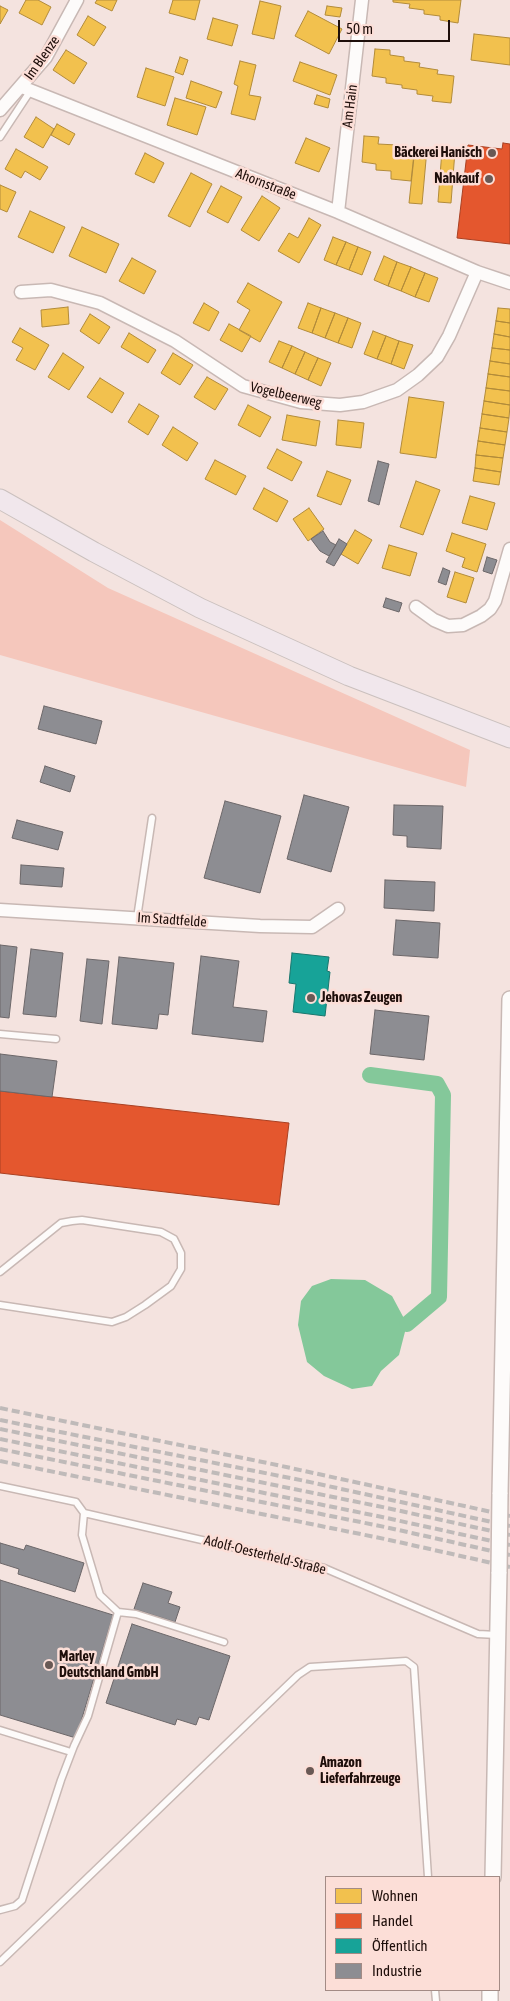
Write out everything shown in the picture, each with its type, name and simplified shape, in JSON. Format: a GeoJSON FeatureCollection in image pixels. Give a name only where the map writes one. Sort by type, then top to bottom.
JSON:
{"type":"FeatureCollection","features":[{"type":"Feature","properties":{"kind":"main road"},"geometry":{"type":"LineString","coordinates":[[0,499],[94,552],[200,608],[349,676],[510,738]]}},
{"type":"Feature","properties":{"kind":"street","name":"Im Blenze"},"geometry":{"type":"LineString","coordinates":[[0,110],[26,88],[46,57],[77,0]]}},
{"type":"Feature","properties":{"kind":"street","name":"Am Hain"},"geometry":{"type":"LineString","coordinates":[[338,212],[362,0]]}},
{"type":"Feature","properties":{"kind":"street","name":"Ahornstraße"},"geometry":{"type":"LineString","coordinates":[[26,88],[338,212],[477,272],[510,283]]}},
{"type":"Feature","properties":{"kind":"street","name":"Vogelbeerweg"},"geometry":{"type":"LineString","coordinates":[[21,292],[51,290],[100,303],[175,341],[243,386],[301,402],[340,405],[363,402],[397,390],[418,375],[437,357],[449,336],[477,272]]}},
{"type":"Feature","properties":{"kind":"street"},"geometry":{"type":"LineString","coordinates":[[416,607],[434,620],[448,626],[463,624],[480,616],[490,609],[495,601],[510,549]]}},
{"type":"Feature","properties":{"kind":"street","name":"Im Stadtfelde"},"geometry":{"type":"LineString","coordinates":[[0,910],[260,926],[312,927],[338,909]]}},
{"type":"Feature","properties":{"kind":"street"},"geometry":{"type":"LineString","coordinates":[[493,1876],[510,1000]]}},
{"type":"Feature","properties":{"kind":"lane"},"geometry":{"type":"LineString","coordinates":[[0,138],[26,88]]}},
{"type":"Feature","properties":{"kind":"lane"},"geometry":{"type":"LineString","coordinates":[[137,918],[152,818]]}},
{"type":"Feature","properties":{"kind":"lane"},"geometry":{"type":"LineString","coordinates":[[0,1034],[56,1039]]}},
{"type":"Feature","properties":{"kind":"lane"},"geometry":{"type":"LineString","coordinates":[[0,1272],[61,1223],[72,1221],[82,1220],[161,1232],[174,1239],[181,1253],[181,1269],[171,1286],[145,1306],[126,1317],[112,1322],[0,1305]]}},
{"type":"Feature","properties":{"kind":"lane"},"geometry":{"type":"LineString","coordinates":[[0,1486],[76,1502],[84,1513],[82,1534],[100,1595],[118,1612],[136,1614],[224,1642]]}},
{"type":"Feature","properties":{"kind":"lane","name":"Adolf-Oesterheld-Straße"},"geometry":{"type":"LineString","coordinates":[[84,1513],[324,1568],[478,1634],[497,1635]]}},
{"type":"Feature","properties":{"kind":"lane"},"geometry":{"type":"LineString","coordinates":[[0,1910],[15,1906],[22,1900],[72,1752],[88,1716],[118,1612]]}},
{"type":"Feature","properties":{"kind":"lane"},"geometry":{"type":"LineString","coordinates":[[0,1962],[298,1675],[310,1667],[406,1661],[414,1668],[428,1876]]}},
{"type":"Feature","properties":{"kind":"lane"},"geometry":{"type":"LineString","coordinates":[[0,1730],[72,1752]]}},
{"type":"Feature","properties":{"kind":"shaded area"},"geometry":{"type":"Polygon","coordinates":[[[0,520],[108,588],[470,750],[466,787],[0,655],[0,520]]]}},
{"type":"Feature","properties":{"kind":"shaded area"},"geometry":{"type":"Polygon","coordinates":[[[331,1279],[365,1280],[392,1296],[407,1324],[399,1355],[381,1371],[372,1386],[352,1389],[324,1376],[307,1362],[298,1325],[301,1301],[312,1286],[331,1279]]]}},
{"type":"Feature","properties":{"kind":"building: Wohnen"},"geometry":{"type":"Polygon","coordinates":[[[26,0],[38,0],[51,7],[42,25],[19,13],[26,0]]]}},
{"type":"Feature","properties":{"kind":"building: Wohnen"},"geometry":{"type":"Polygon","coordinates":[[[97,0],[117,0],[112,11],[95,3],[97,0]]]}},
{"type":"Feature","properties":{"kind":"building: Wohnen"},"geometry":{"type":"Polygon","coordinates":[[[173,0],[200,0],[195,20],[169,13],[173,0]]]}},
{"type":"Feature","properties":{"kind":"building: Wohnen"},"geometry":{"type":"Polygon","coordinates":[[[393,0],[461,0],[458,23],[440,20],[440,16],[424,14],[424,10],[409,8],[410,4],[393,2],[393,0]]]}},
{"type":"Feature","properties":{"kind":"building: Wohnen"},"geometry":{"type":"Polygon","coordinates":[[[260,1],[281,6],[274,39],[252,34],[260,1]]]}},
{"type":"Feature","properties":{"kind":"building: Wohnen"},"geometry":{"type":"Polygon","coordinates":[[[0,6],[8,10],[0,24],[0,6]]]}},
{"type":"Feature","properties":{"kind":"building: Wohnen"},"geometry":{"type":"Polygon","coordinates":[[[327,6],[342,8],[340,17],[325,15],[327,6]]]}},
{"type":"Feature","properties":{"kind":"building: Wohnen"},"geometry":{"type":"Polygon","coordinates":[[[308,11],[342,29],[329,54],[295,36],[308,11]]]}},
{"type":"Feature","properties":{"kind":"building: Wohnen"},"geometry":{"type":"Polygon","coordinates":[[[88,16],[106,27],[94,46],[77,35],[88,16]]]}},
{"type":"Feature","properties":{"kind":"building: Wohnen"},"geometry":{"type":"Polygon","coordinates":[[[213,18],[238,25],[232,46],[207,39],[213,18]]]}},
{"type":"Feature","properties":{"kind":"building: Wohnen"},"geometry":{"type":"Polygon","coordinates":[[[474,34],[510,38],[510,65],[471,60],[474,34]]]}},
{"type":"Feature","properties":{"kind":"building: Wohnen"},"geometry":{"type":"Polygon","coordinates":[[[375,49],[390,50],[390,55],[404,57],[404,61],[420,63],[419,67],[438,70],[437,74],[454,76],[451,103],[432,101],[433,96],[417,94],[417,90],[402,88],[402,85],[386,83],[386,78],[372,76],[375,49]]]}},
{"type":"Feature","properties":{"kind":"building: Wohnen"},"geometry":{"type":"Polygon","coordinates":[[[66,50],[87,63],[74,84],[53,70],[66,50]]]}},
{"type":"Feature","properties":{"kind":"building: Wohnen"},"geometry":{"type":"Polygon","coordinates":[[[180,57],[188,60],[183,75],[175,72],[180,57]]]}},
{"type":"Feature","properties":{"kind":"building: Wohnen"},"geometry":{"type":"Polygon","coordinates":[[[240,61],[256,65],[249,95],[261,97],[255,120],[231,114],[238,86],[234,84],[240,61]]]}},
{"type":"Feature","properties":{"kind":"building: Wohnen"},"geometry":{"type":"Polygon","coordinates":[[[300,62],[337,75],[330,95],[293,81],[300,62]]]}},
{"type":"Feature","properties":{"kind":"building: Wohnen"},"geometry":{"type":"Polygon","coordinates":[[[146,68],[174,77],[165,106],[137,97],[146,68]]]}},
{"type":"Feature","properties":{"kind":"building: Wohnen"},"geometry":{"type":"Polygon","coordinates":[[[191,81],[222,92],[216,108],[186,98],[191,81]]]}},
{"type":"Feature","properties":{"kind":"building: Wohnen"},"geometry":{"type":"Polygon","coordinates":[[[317,95],[330,99],[328,108],[314,104],[317,95]]]}},
{"type":"Feature","properties":{"kind":"building: Wohnen"},"geometry":{"type":"Polygon","coordinates":[[[175,98],[206,107],[197,135],[167,125],[175,98]]]}},
{"type":"Feature","properties":{"kind":"building: Wohnen"},"geometry":{"type":"Polygon","coordinates":[[[36,117],[54,129],[43,148],[24,137],[36,117]]]}},
{"type":"Feature","properties":{"kind":"building: Wohnen"},"geometry":{"type":"Polygon","coordinates":[[[57,124],[75,134],[69,145],[51,135],[57,124]]]}},
{"type":"Feature","properties":{"kind":"building: Wohnen"},"geometry":{"type":"Polygon","coordinates":[[[364,136],[379,137],[378,144],[397,145],[396,152],[414,154],[411,181],[391,179],[391,171],[376,170],[376,164],[362,162],[364,136]]]}},
{"type":"Feature","properties":{"kind":"building: Wohnen"},"geometry":{"type":"Polygon","coordinates":[[[306,138],[330,148],[319,172],[295,163],[306,138]]]}},
{"type":"Feature","properties":{"kind":"building: Wohnen"},"geometry":{"type":"Polygon","coordinates":[[[415,148],[427,149],[422,204],[409,203],[415,148]]]}},
{"type":"Feature","properties":{"kind":"building: Wohnen"},"geometry":{"type":"Polygon","coordinates":[[[16,149],[48,167],[40,180],[25,171],[21,178],[5,169],[16,149]]]}},
{"type":"Feature","properties":{"kind":"building: Wohnen"},"geometry":{"type":"Polygon","coordinates":[[[442,150],[455,151],[451,203],[438,202],[442,150]]]}},
{"type":"Feature","properties":{"kind":"building: Wohnen"},"geometry":{"type":"Polygon","coordinates":[[[145,153],[164,163],[154,183],[135,174],[145,153]]]}},
{"type":"Feature","properties":{"kind":"building: Wohnen"},"geometry":{"type":"Polygon","coordinates":[[[191,173],[212,184],[190,227],[168,216],[191,173]]]}},
{"type":"Feature","properties":{"kind":"building: Wohnen"},"geometry":{"type":"Polygon","coordinates":[[[0,185],[16,192],[7,212],[0,209],[0,185]]]}},
{"type":"Feature","properties":{"kind":"building: Wohnen"},"geometry":{"type":"Polygon","coordinates":[[[221,186],[242,197],[228,223],[207,212],[221,186]]]}},
{"type":"Feature","properties":{"kind":"building: Wohnen"},"geometry":{"type":"Polygon","coordinates":[[[262,196],[280,208],[259,241],[241,230],[262,196]]]}},
{"type":"Feature","properties":{"kind":"building: Wohnen"},"geometry":{"type":"Polygon","coordinates":[[[30,211],[65,227],[53,253],[18,237],[30,211]]]}},
{"type":"Feature","properties":{"kind":"building: Wohnen"},"geometry":{"type":"Polygon","coordinates":[[[309,218],[321,225],[299,263],[278,251],[289,233],[298,238],[309,218]]]}},
{"type":"Feature","properties":{"kind":"building: Wohnen"},"geometry":{"type":"Polygon","coordinates":[[[82,227],[119,244],[106,273],[69,256],[82,227]]]}},
{"type":"Feature","properties":{"kind":"building: Wohnen"},"geometry":{"type":"Polygon","coordinates":[[[333,237],[346,242],[336,265],[324,260],[333,237]]]}},
{"type":"Feature","properties":{"kind":"building: Wohnen"},"geometry":{"type":"Polygon","coordinates":[[[346,242],[358,247],[349,270],[336,265],[346,242]]]}},
{"type":"Feature","properties":{"kind":"building: Wohnen"},"geometry":{"type":"Polygon","coordinates":[[[358,247],[371,252],[362,275],[349,270],[358,247]]]}},
{"type":"Feature","properties":{"kind":"building: Wohnen"},"geometry":{"type":"Polygon","coordinates":[[[384,256],[397,262],[388,286],[374,280],[384,256]]]}},
{"type":"Feature","properties":{"kind":"building: Wohnen"},"geometry":{"type":"Polygon","coordinates":[[[132,258],[156,271],[144,294],[119,281],[132,258]]]}},
{"type":"Feature","properties":{"kind":"building: Wohnen"},"geometry":{"type":"Polygon","coordinates":[[[397,262],[411,267],[401,291],[388,286],[397,262]]]}},
{"type":"Feature","properties":{"kind":"building: Wohnen"},"geometry":{"type":"Polygon","coordinates":[[[411,267],[425,273],[415,297],[401,291],[411,267]]]}},
{"type":"Feature","properties":{"kind":"building: Wohnen"},"geometry":{"type":"Polygon","coordinates":[[[425,273],[438,278],[429,302],[415,297],[425,273]]]}},
{"type":"Feature","properties":{"kind":"building: Wohnen"},"geometry":{"type":"Polygon","coordinates":[[[248,283],[282,302],[260,342],[239,330],[250,310],[237,302],[248,283]]]}},
{"type":"Feature","properties":{"kind":"building: Wohnen"},"geometry":{"type":"Polygon","coordinates":[[[204,303],[219,312],[209,331],[193,323],[204,303]]]}},
{"type":"Feature","properties":{"kind":"building: Wohnen"},"geometry":{"type":"Polygon","coordinates":[[[308,303],[321,308],[312,333],[298,328],[308,303]]]}},
{"type":"Feature","properties":{"kind":"building: Wohnen"},"geometry":{"type":"Polygon","coordinates":[[[68,307],[69,324],[42,327],[41,310],[68,307]]]}},
{"type":"Feature","properties":{"kind":"building: Wohnen"},"geometry":{"type":"Polygon","coordinates":[[[321,308],[335,313],[325,338],[312,333],[321,308]]]}},
{"type":"Feature","properties":{"kind":"building: Wohnen"},"geometry":{"type":"Polygon","coordinates":[[[498,308],[510,309],[510,323],[496,321],[498,308]]]}},
{"type":"Feature","properties":{"kind":"building: Wohnen"},"geometry":{"type":"Polygon","coordinates":[[[335,313],[348,318],[338,343],[325,338],[335,313]]]}},
{"type":"Feature","properties":{"kind":"building: Wohnen"},"geometry":{"type":"Polygon","coordinates":[[[90,314],[110,327],[99,344],[80,331],[90,314]]]}},
{"type":"Feature","properties":{"kind":"building: Wohnen"},"geometry":{"type":"Polygon","coordinates":[[[348,318],[361,323],[352,348],[338,343],[348,318]]]}},
{"type":"Feature","properties":{"kind":"building: Wohnen"},"geometry":{"type":"Polygon","coordinates":[[[496,321],[510,323],[510,337],[494,334],[496,321]]]}},
{"type":"Feature","properties":{"kind":"building: Wohnen"},"geometry":{"type":"Polygon","coordinates":[[[229,324],[251,336],[242,352],[220,340],[229,324]]]}},
{"type":"Feature","properties":{"kind":"building: Wohnen"},"geometry":{"type":"Polygon","coordinates":[[[20,328],[49,345],[35,370],[16,360],[23,348],[12,342],[20,328]]]}},
{"type":"Feature","properties":{"kind":"building: Wohnen"},"geometry":{"type":"Polygon","coordinates":[[[373,331],[386,336],[377,359],[364,354],[373,331]]]}},
{"type":"Feature","properties":{"kind":"building: Wohnen"},"geometry":{"type":"Polygon","coordinates":[[[129,333],[156,350],[148,363],[121,347],[129,333]]]}},
{"type":"Feature","properties":{"kind":"building: Wohnen"},"geometry":{"type":"Polygon","coordinates":[[[494,334],[510,337],[510,350],[492,348],[494,334]]]}},
{"type":"Feature","properties":{"kind":"building: Wohnen"},"geometry":{"type":"Polygon","coordinates":[[[386,336],[399,341],[391,364],[377,359],[386,336]]]}},
{"type":"Feature","properties":{"kind":"building: Wohnen"},"geometry":{"type":"Polygon","coordinates":[[[279,341],[292,346],[282,368],[269,362],[279,341]]]}},
{"type":"Feature","properties":{"kind":"building: Wohnen"},"geometry":{"type":"Polygon","coordinates":[[[399,341],[413,345],[404,369],[391,364],[399,341]]]}},
{"type":"Feature","properties":{"kind":"building: Wohnen"},"geometry":{"type":"Polygon","coordinates":[[[292,346],[305,352],[295,374],[282,368],[292,346]]]}},
{"type":"Feature","properties":{"kind":"building: Wohnen"},"geometry":{"type":"Polygon","coordinates":[[[492,348],[510,350],[510,364],[490,361],[492,348]]]}},
{"type":"Feature","properties":{"kind":"building: Wohnen"},"geometry":{"type":"Polygon","coordinates":[[[305,352],[318,358],[308,380],[295,374],[305,352]]]}},
{"type":"Feature","properties":{"kind":"building: Wohnen"},"geometry":{"type":"Polygon","coordinates":[[[63,353],[84,367],[69,390],[48,377],[63,353]]]}},
{"type":"Feature","properties":{"kind":"building: Wohnen"},"geometry":{"type":"Polygon","coordinates":[[[173,353],[193,365],[180,385],[161,373],[173,353]]]}},
{"type":"Feature","properties":{"kind":"building: Wohnen"},"geometry":{"type":"Polygon","coordinates":[[[318,358],[331,363],[321,386],[308,380],[318,358]]]}},
{"type":"Feature","properties":{"kind":"building: Wohnen"},"geometry":{"type":"Polygon","coordinates":[[[490,361],[510,364],[510,377],[488,374],[490,361]]]}},
{"type":"Feature","properties":{"kind":"building: Wohnen"},"geometry":{"type":"Polygon","coordinates":[[[488,374],[510,377],[510,391],[486,388],[488,374]]]}},
{"type":"Feature","properties":{"kind":"building: Wohnen"},"geometry":{"type":"Polygon","coordinates":[[[207,377],[228,389],[215,410],[194,397],[207,377]]]}},
{"type":"Feature","properties":{"kind":"building: Wohnen"},"geometry":{"type":"Polygon","coordinates":[[[100,378],[124,393],[112,413],[87,397],[100,378]]]}},
{"type":"Feature","properties":{"kind":"building: Wohnen"},"geometry":{"type":"Polygon","coordinates":[[[486,388],[510,391],[510,405],[484,401],[486,388]]]}},
{"type":"Feature","properties":{"kind":"building: Wohnen"},"geometry":{"type":"Polygon","coordinates":[[[409,397],[444,402],[436,458],[400,453],[409,397]]]}},
{"type":"Feature","properties":{"kind":"building: Wohnen"},"geometry":{"type":"Polygon","coordinates":[[[484,401],[510,405],[509,418],[482,414],[484,401]]]}},
{"type":"Feature","properties":{"kind":"building: Wohnen"},"geometry":{"type":"Polygon","coordinates":[[[139,404],[159,416],[148,435],[128,422],[139,404]]]}},
{"type":"Feature","properties":{"kind":"building: Wohnen"},"geometry":{"type":"Polygon","coordinates":[[[248,405],[271,417],[260,437],[238,425],[248,405]]]}},
{"type":"Feature","properties":{"kind":"building: Wohnen"},"geometry":{"type":"Polygon","coordinates":[[[482,414],[509,418],[507,432],[480,428],[482,414]]]}},
{"type":"Feature","properties":{"kind":"building: Wohnen"},"geometry":{"type":"Polygon","coordinates":[[[287,415],[320,421],[316,446],[282,440],[287,415]]]}},
{"type":"Feature","properties":{"kind":"building: Wohnen"},"geometry":{"type":"Polygon","coordinates":[[[338,420],[364,423],[361,448],[336,445],[338,420]]]}},
{"type":"Feature","properties":{"kind":"building: Wohnen"},"geometry":{"type":"Polygon","coordinates":[[[173,427],[198,443],[187,461],[162,445],[173,427]]]}},
{"type":"Feature","properties":{"kind":"building: Wohnen"},"geometry":{"type":"Polygon","coordinates":[[[480,428],[507,432],[505,445],[478,441],[480,428]]]}},
{"type":"Feature","properties":{"kind":"building: Wohnen"},"geometry":{"type":"Polygon","coordinates":[[[478,441],[505,445],[503,458],[476,455],[478,441]]]}},
{"type":"Feature","properties":{"kind":"building: Wohnen"},"geometry":{"type":"Polygon","coordinates":[[[277,449],[302,462],[292,481],[267,468],[277,449]]]}},
{"type":"Feature","properties":{"kind":"building: Wohnen"},"geometry":{"type":"Polygon","coordinates":[[[476,455],[503,458],[501,472],[475,468],[476,455]]]}},
{"type":"Feature","properties":{"kind":"building: Wohnen"},"geometry":{"type":"Polygon","coordinates":[[[215,460],[246,476],[236,495],[205,479],[215,460]]]}},
{"type":"Feature","properties":{"kind":"building: Wohnen"},"geometry":{"type":"Polygon","coordinates":[[[475,468],[501,472],[499,485],[473,481],[475,468]]]}},
{"type":"Feature","properties":{"kind":"building: Wohnen"},"geometry":{"type":"Polygon","coordinates":[[[327,471],[351,480],[341,505],[317,496],[327,471]]]}},
{"type":"Feature","properties":{"kind":"building: Wohnen"},"geometry":{"type":"Polygon","coordinates":[[[416,481],[440,490],[423,535],[400,527],[416,481]]]}},
{"type":"Feature","properties":{"kind":"building: Wohnen"},"geometry":{"type":"Polygon","coordinates":[[[264,488],[288,501],[277,522],[253,509],[264,488]]]}},
{"type":"Feature","properties":{"kind":"building: Wohnen"},"geometry":{"type":"Polygon","coordinates":[[[470,496],[495,503],[487,530],[462,523],[470,496]]]}},
{"type":"Feature","properties":{"kind":"building: Wohnen"},"geometry":{"type":"Polygon","coordinates":[[[309,508],[324,529],[308,541],[293,519],[309,508]]]}},
{"type":"Feature","properties":{"kind":"building: Wohnen"},"geometry":{"type":"Polygon","coordinates":[[[355,530],[372,540],[358,564],[341,554],[355,530]]]}},
{"type":"Feature","properties":{"kind":"building: Wohnen"},"geometry":{"type":"Polygon","coordinates":[[[452,533],[486,544],[477,572],[462,567],[465,558],[446,551],[452,533]]]}},
{"type":"Feature","properties":{"kind":"building: Wohnen"},"geometry":{"type":"Polygon","coordinates":[[[389,545],[417,553],[410,576],[382,568],[389,545]]]}},
{"type":"Feature","properties":{"kind":"building: Wohnen"},"geometry":{"type":"Polygon","coordinates":[[[455,572],[474,578],[466,603],[447,597],[455,572]]]}},
{"type":"Feature","properties":{"kind":"building: Handel"},"geometry":{"type":"Polygon","coordinates":[[[503,143],[510,144],[510,244],[457,238],[468,145],[502,149],[503,143]]]}},
{"type":"Feature","properties":{"kind":"building: Handel"},"geometry":{"type":"Polygon","coordinates":[[[0,1091],[289,1123],[279,1205],[0,1173],[0,1091]]]}},
{"type":"Feature","properties":{"kind":"building: Öffentlich","name":"Jehovas Zeugen"},"geometry":{"type":"Polygon","coordinates":[[[292,953],[329,957],[327,971],[330,972],[325,1016],[293,1012],[296,984],[289,983],[292,953]]]}},
{"type":"Feature","properties":{"kind":"building: Industrie"},"geometry":{"type":"Polygon","coordinates":[[[378,461],[389,464],[379,505],[368,501],[378,461]]]}},
{"type":"Feature","properties":{"kind":"building: Industrie"},"geometry":{"type":"Polygon","coordinates":[[[323,531],[330,542],[336,545],[329,556],[320,551],[311,539],[323,531]]]}},
{"type":"Feature","properties":{"kind":"building: Industrie"},"geometry":{"type":"Polygon","coordinates":[[[339,539],[347,544],[334,566],[326,562],[339,539]]]}},
{"type":"Feature","properties":{"kind":"building: Industrie"},"geometry":{"type":"Polygon","coordinates":[[[487,557],[497,560],[492,574],[483,571],[487,557]]]}},
{"type":"Feature","properties":{"kind":"building: Industrie"},"geometry":{"type":"Polygon","coordinates":[[[443,568],[450,571],[446,585],[438,582],[443,568]]]}},
{"type":"Feature","properties":{"kind":"building: Industrie"},"geometry":{"type":"Polygon","coordinates":[[[386,598],[402,603],[399,612],[383,607],[386,598]]]}},
{"type":"Feature","properties":{"kind":"building: Industrie"},"geometry":{"type":"Polygon","coordinates":[[[44,706],[102,721],[96,744],[38,729],[44,706]]]}},
{"type":"Feature","properties":{"kind":"building: Industrie"},"geometry":{"type":"Polygon","coordinates":[[[45,766],[75,776],[70,792],[40,782],[45,766]]]}},
{"type":"Feature","properties":{"kind":"building: Industrie"},"geometry":{"type":"Polygon","coordinates":[[[304,795],[349,807],[331,872],[287,859],[304,795]]]}},
{"type":"Feature","properties":{"kind":"building: Industrie"},"geometry":{"type":"Polygon","coordinates":[[[225,801],[281,816],[260,893],[204,878],[225,801]]]}},
{"type":"Feature","properties":{"kind":"building: Industrie"},"geometry":{"type":"Polygon","coordinates":[[[394,805],[443,806],[441,849],[407,847],[407,836],[393,835],[394,805]]]}},
{"type":"Feature","properties":{"kind":"building: Industrie"},"geometry":{"type":"Polygon","coordinates":[[[17,820],[63,832],[58,850],[12,838],[17,820]]]}},
{"type":"Feature","properties":{"kind":"building: Industrie"},"geometry":{"type":"Polygon","coordinates":[[[21,865],[64,868],[62,887],[20,884],[21,865]]]}},
{"type":"Feature","properties":{"kind":"building: Industrie"},"geometry":{"type":"Polygon","coordinates":[[[385,880],[435,882],[434,911],[384,908],[385,880]]]}},
{"type":"Feature","properties":{"kind":"building: Industrie"},"geometry":{"type":"Polygon","coordinates":[[[396,920],[440,923],[438,958],[393,955],[396,920]]]}},
{"type":"Feature","properties":{"kind":"building: Industrie"},"geometry":{"type":"Polygon","coordinates":[[[0,945],[17,947],[9,1018],[0,1017],[0,945]]]}},
{"type":"Feature","properties":{"kind":"building: Industrie"},"geometry":{"type":"Polygon","coordinates":[[[31,949],[63,953],[56,1017],[23,1014],[31,949]]]}},
{"type":"Feature","properties":{"kind":"building: Industrie"},"geometry":{"type":"Polygon","coordinates":[[[201,956],[239,961],[233,1007],[267,1011],[263,1042],[192,1034],[201,956]]]}},
{"type":"Feature","properties":{"kind":"building: Industrie"},"geometry":{"type":"Polygon","coordinates":[[[119,957],[174,963],[168,1015],[159,1014],[157,1029],[112,1024],[119,957]]]}},
{"type":"Feature","properties":{"kind":"building: Industrie"},"geometry":{"type":"Polygon","coordinates":[[[87,959],[109,961],[102,1024],[80,1021],[87,959]]]}},
{"type":"Feature","properties":{"kind":"building: Industrie"},"geometry":{"type":"Polygon","coordinates":[[[375,1010],[429,1016],[424,1060],[370,1054],[375,1010]]]}},
{"type":"Feature","properties":{"kind":"building: Industrie"},"geometry":{"type":"Polygon","coordinates":[[[0,1054],[57,1061],[52,1097],[0,1091],[0,1054]]]}},
{"type":"Feature","properties":{"kind":"building: Industrie"},"geometry":{"type":"Polygon","coordinates":[[[0,1543],[24,1550],[26,1545],[84,1563],[75,1592],[18,1574],[19,1569],[0,1563],[0,1543]]]}},
{"type":"Feature","properties":{"kind":"building: Industrie","name":"Marley Deutschland GmbH"},"geometry":{"type":"Polygon","coordinates":[[[0,1580],[113,1615],[76,1738],[0,1715],[0,1580]]]}},
{"type":"Feature","properties":{"kind":"building: Industrie"},"geometry":{"type":"Polygon","coordinates":[[[143,1583],[172,1592],[168,1603],[180,1607],[175,1622],[134,1609],[143,1583]]]}},
{"type":"Feature","properties":{"kind":"building: Industrie"},"geometry":{"type":"Polygon","coordinates":[[[132,1624],[230,1656],[209,1720],[199,1717],[196,1725],[177,1719],[175,1725],[106,1703],[132,1624]]]}},
{"type":"Feature","properties":{"kind":"waterway"},"geometry":{"type":"LineString","coordinates":[[370,1075],[437,1084],[443,1095],[439,1297],[407,1324]]}},
{"type":"Feature","properties":{"kind":"railway"},"geometry":{"type":"LineString","coordinates":[[0,1408],[277,1465],[510,1516]]}},
{"type":"Feature","properties":{"kind":"railway"},"geometry":{"type":"LineString","coordinates":[[0,1420],[305,1481],[510,1526]]}},
{"type":"Feature","properties":{"kind":"railway"},"geometry":{"type":"LineString","coordinates":[[0,1429],[510,1535]]}},
{"type":"Feature","properties":{"kind":"railway"},"geometry":{"type":"LineString","coordinates":[[0,1439],[510,1545]]}},
{"type":"Feature","properties":{"kind":"railway"},"geometry":{"type":"LineString","coordinates":[[0,1449],[385,1527],[510,1555]]}},
{"type":"Feature","properties":{"kind":"railway"},"geometry":{"type":"LineString","coordinates":[[0,1461],[385,1539],[510,1567]]}},
{"type":"Feature","properties":{"kind":"place","name":"Bäckerei Hanisch"},"geometry":{"type":"Point","coordinates":[492,153]}},
{"type":"Feature","properties":{"kind":"place","name":"Nahkauf"},"geometry":{"type":"Point","coordinates":[489,179]}},
{"type":"Feature","properties":{"kind":"place","name":"Jehovas Zeugen"},"geometry":{"type":"Point","coordinates":[311,998]}},
{"type":"Feature","properties":{"kind":"place","name":"Marley Deutschland GmbH"},"geometry":{"type":"Point","coordinates":[49,1665]}},
{"type":"Feature","properties":{"kind":"place","name":"Amazon Lieferfahrzeuge"},"geometry":{"type":"Point","coordinates":[310,1771]}}]}
